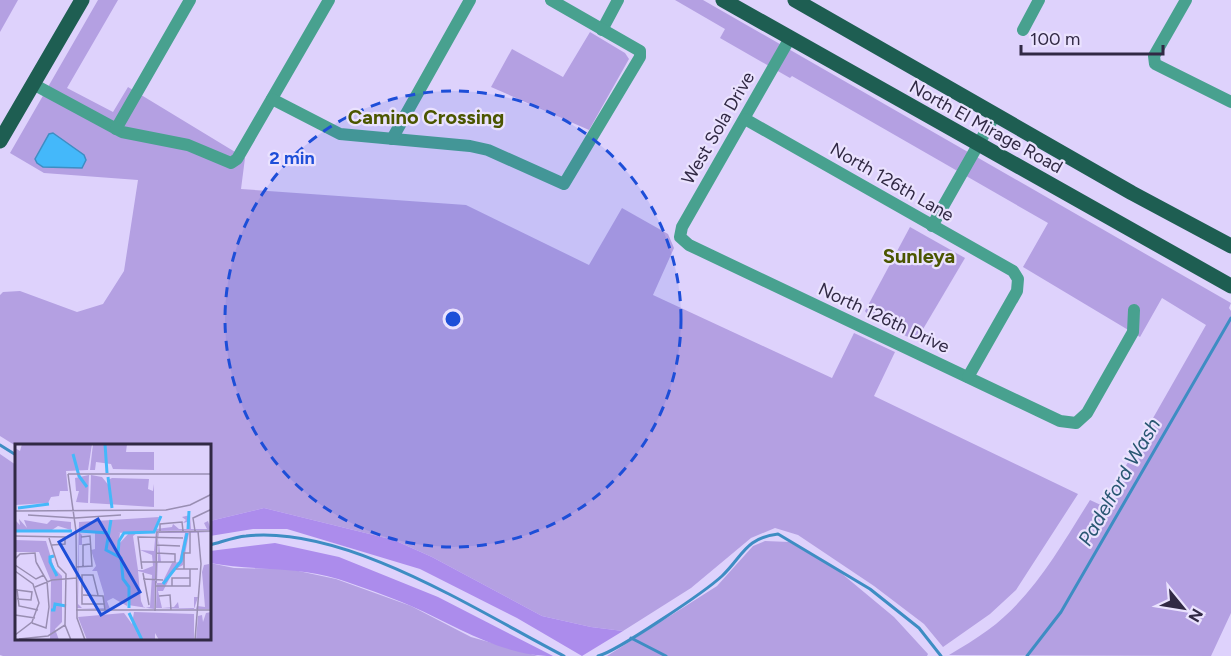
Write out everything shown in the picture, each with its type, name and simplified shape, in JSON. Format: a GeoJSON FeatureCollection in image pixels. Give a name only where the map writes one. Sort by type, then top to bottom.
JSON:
{"type":"FeatureCollection","features":[{"type":"Feature","properties":{"kind":"main road"},"geometry":{"type":"LineString","coordinates":[[0,141],[82,0]]}},
{"type":"Feature","properties":{"kind":"main road","name":"North El Mirage Road"},"geometry":{"type":"LineString","coordinates":[[723,0],[1231,286]]}},
{"type":"Feature","properties":{"kind":"main road","name":"North El Mirage Road"},"geometry":{"type":"LineString","coordinates":[[795,0],[1231,246]]}},
{"type":"Feature","properties":{"kind":"street"},"geometry":{"type":"LineString","coordinates":[[116,129],[190,0]]}},
{"type":"Feature","properties":{"kind":"street"},"geometry":{"type":"LineString","coordinates":[[33,84],[116,129],[189,145],[231,163],[237,159],[329,0]]}},
{"type":"Feature","properties":{"kind":"street"},"geometry":{"type":"LineString","coordinates":[[392,139],[470,0]]}},
{"type":"Feature","properties":{"kind":"street"},"geometry":{"type":"LineString","coordinates":[[272,99],[335,133],[480,148],[564,184],[640,57],[640,51],[551,0]]}},
{"type":"Feature","properties":{"kind":"street"},"geometry":{"type":"LineString","coordinates":[[602,30],[618,0]]}},
{"type":"Feature","properties":{"kind":"street"},"geometry":{"type":"LineString","coordinates":[[1023,30],[1039,0]]}},
{"type":"Feature","properties":{"kind":"street"},"geometry":{"type":"LineString","coordinates":[[1186,0],[1154,56],[1155,63],[1231,102]]}},
{"type":"Feature","properties":{"kind":"street","name":"West Sola Drive"},"geometry":{"type":"LineString","coordinates":[[680,237],[682,227],[790,38]]}},
{"type":"Feature","properties":{"kind":"street"},"geometry":{"type":"LineString","coordinates":[[932,226],[996,115]]}},
{"type":"Feature","properties":{"kind":"street","name":"North 126th Lane"},"geometry":{"type":"LineString","coordinates":[[745,119],[1013,272],[1018,279],[1017,291],[968,377]]}},
{"type":"Feature","properties":{"kind":"street","name":"North 126th Drive"},"geometry":{"type":"LineString","coordinates":[[680,237],[697,250],[1060,421],[1076,423],[1087,413],[1133,332],[1134,310]]}},
{"type":"Feature","properties":{"kind":"shaded area"},"geometry":{"type":"Polygon","coordinates":[[[0,0],[18,0],[0,32],[0,0]]]}},
{"type":"Feature","properties":{"kind":"shaded area"},"geometry":{"type":"Polygon","coordinates":[[[98,0],[118,0],[67,88],[113,112],[128,87],[245,158],[241,189],[466,205],[589,265],[622,208],[668,234],[674,248],[653,295],[832,378],[854,333],[895,352],[874,396],[1078,494],[1016,590],[990,614],[943,647],[924,624],[874,586],[798,535],[775,528],[751,538],[691,588],[623,631],[591,627],[542,616],[432,557],[394,540],[264,508],[212,521],[212,444],[15,445],[0,436],[0,295],[3,292],[20,291],[77,312],[103,304],[124,271],[138,180],[44,173],[10,153],[98,0]]]}},
{"type":"Feature","properties":{"kind":"shaded area"},"geometry":{"type":"Polygon","coordinates":[[[675,0],[703,0],[1231,303],[1229,308],[1231,311],[1231,613],[1211,656],[949,655],[988,630],[1019,602],[1057,553],[1090,500],[1103,506],[1206,325],[1162,298],[1140,337],[1023,267],[1048,223],[792,76],[790,78],[720,38],[725,29],[675,0]]]}},
{"type":"Feature","properties":{"kind":"shaded area"},"geometry":{"type":"Polygon","coordinates":[[[590,32],[625,53],[629,59],[589,130],[491,87],[512,49],[563,77],[590,32]]]}},
{"type":"Feature","properties":{"kind":"shaded area"},"geometry":{"type":"Polygon","coordinates":[[[910,227],[965,258],[916,341],[870,318],[865,311],[910,227]]]}},
{"type":"Feature","properties":{"kind":"shaded area"},"geometry":{"type":"Polygon","coordinates":[[[0,454],[15,464],[15,641],[212,641],[212,563],[234,568],[289,569],[336,579],[411,606],[471,637],[538,656],[3,656],[0,655],[0,454]]]}},
{"type":"Feature","properties":{"kind":"shaded area"},"geometry":{"type":"Polygon","coordinates":[[[264,508],[394,540],[432,557],[542,616],[591,627],[623,631],[582,656],[517,618],[420,569],[287,529],[253,529],[212,536],[212,521],[264,508]]]}},
{"type":"Feature","properties":{"kind":"shaded area"},"geometry":{"type":"Polygon","coordinates":[[[765,541],[789,542],[835,568],[894,617],[928,654],[927,656],[607,656],[717,586],[753,546],[765,541]]]}},
{"type":"Feature","properties":{"kind":"shaded area"},"geometry":{"type":"Polygon","coordinates":[[[275,543],[339,557],[438,597],[553,656],[534,655],[497,645],[402,602],[338,579],[290,570],[212,563],[212,551],[275,543]]]}},
{"type":"Feature","properties":{"kind":"water"},"geometry":{"type":"Polygon","coordinates":[[[53,133],[84,155],[86,160],[82,168],[43,167],[37,163],[35,159],[49,134],[53,133]]]}},
{"type":"Feature","properties":{"kind":"waterway","name":"Padelford Wash"},"geometry":{"type":"LineString","coordinates":[[1027,656],[1061,612],[1231,318]]}},
{"type":"Feature","properties":{"kind":"waterway"},"geometry":{"type":"LineString","coordinates":[[0,445],[15,454]]}},
{"type":"Feature","properties":{"kind":"waterway"},"geometry":{"type":"LineString","coordinates":[[598,656],[641,633],[698,594],[722,576],[745,549],[758,539],[778,534],[870,589],[919,628],[941,656]]}},
{"type":"Feature","properties":{"kind":"waterway"},"geometry":{"type":"LineString","coordinates":[[212,544],[246,536],[285,536],[326,544],[368,557],[452,595],[564,656]]}},
{"type":"Feature","properties":{"kind":"waterway"},"geometry":{"type":"LineString","coordinates":[[631,638],[666,656]]}},
{"type":"Feature","properties":{"kind":"district","name":"Camino Crossing"},"geometry":{"type":"Point","coordinates":[426,117]}},
{"type":"Feature","properties":{"kind":"district","name":"Sunleya"},"geometry":{"type":"Point","coordinates":[919,256]}}]}
